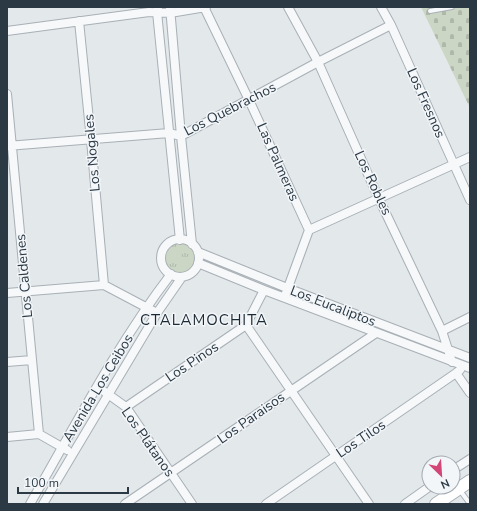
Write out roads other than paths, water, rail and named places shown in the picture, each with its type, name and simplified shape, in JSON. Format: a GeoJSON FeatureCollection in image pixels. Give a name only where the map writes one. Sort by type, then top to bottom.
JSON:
{"type":"FeatureCollection","features":[{"type":"Feature","properties":{"kind":"main road"},"geometry":{"type":"LineString","coordinates":[[448,504],[465,494],[470,481]]}},
{"type":"Feature","properties":{"kind":"main road"},"geometry":{"type":"LineString","coordinates":[[436,504],[465,494]]}},
{"type":"Feature","properties":{"kind":"street"},"geometry":{"type":"LineString","coordinates":[[7,31],[79,22],[157,9],[170,10],[205,7]]}},
{"type":"Feature","properties":{"kind":"street","name":"Las Palmeras"},"geometry":{"type":"LineString","coordinates":[[205,7],[309,230]]}},
{"type":"Feature","properties":{"kind":"street","name":"Los Robles"},"geometry":{"type":"LineString","coordinates":[[288,7],[318,62],[379,199],[442,331],[452,362]]}},
{"type":"Feature","properties":{"kind":"street","name":"Los Fresnos"},"geometry":{"type":"LineString","coordinates":[[382,7],[470,200]]}},
{"type":"Feature","properties":{"kind":"street"},"geometry":{"type":"LineString","coordinates":[[157,9],[180,240]]}},
{"type":"Feature","properties":{"kind":"street"},"geometry":{"type":"LineString","coordinates":[[170,10],[192,244]]}},
{"type":"Feature","properties":{"kind":"street","name":"Los Nogales"},"geometry":{"type":"LineString","coordinates":[[79,22],[104,285]]}},
{"type":"Feature","properties":{"kind":"street","name":"Los Quebrachos"},"geometry":{"type":"LineString","coordinates":[[9,146],[169,133],[181,136],[318,62],[391,25]]}},
{"type":"Feature","properties":{"kind":"street","name":"Los Caldenes"},"geometry":{"type":"LineString","coordinates":[[7,94],[9,146],[26,292],[39,434]]}},
{"type":"Feature","properties":{"kind":"street"},"geometry":{"type":"LineString","coordinates":[[284,297],[309,230],[470,157]]}},
{"type":"Feature","properties":{"kind":"street"},"geometry":{"type":"LineString","coordinates":[[180,240],[184,240],[192,244],[198,252],[198,263],[193,272],[182,277],[176,277],[163,267],[162,256],[166,246],[180,240]]}},
{"type":"Feature","properties":{"kind":"street","name":"Los Eucaliptos"},"geometry":{"type":"LineString","coordinates":[[198,252],[287,288],[470,358]]}},
{"type":"Feature","properties":{"kind":"street","name":"Los Eucaliptos"},"geometry":{"type":"LineString","coordinates":[[198,263],[452,362],[469,366]]}},
{"type":"Feature","properties":{"kind":"street","name":"Avenida Los Ceibos"},"geometry":{"type":"LineString","coordinates":[[30,504],[146,307],[171,274]]}},
{"type":"Feature","properties":{"kind":"street","name":"Avenida Los Ceibos"},"geometry":{"type":"LineString","coordinates":[[43,504],[108,393],[157,313],[182,277]]}},
{"type":"Feature","properties":{"kind":"street"},"geometry":{"type":"LineString","coordinates":[[7,293],[104,285],[157,313]]}},
{"type":"Feature","properties":{"kind":"street","name":"Los Pinos"},"geometry":{"type":"LineString","coordinates":[[126,407],[246,325],[264,290]]}},
{"type":"Feature","properties":{"kind":"street"},"geometry":{"type":"LineString","coordinates":[[442,331],[470,318]]}},
{"type":"Feature","properties":{"kind":"street"},"geometry":{"type":"LineString","coordinates":[[246,325],[369,504]]}},
{"type":"Feature","properties":{"kind":"street","name":"Los Paraisos"},"geometry":{"type":"LineString","coordinates":[[125,504],[376,332]]}},
{"type":"Feature","properties":{"kind":"street"},"geometry":{"type":"LineString","coordinates":[[7,362],[32,360]]}},
{"type":"Feature","properties":{"kind":"street"},"geometry":{"type":"LineString","coordinates":[[469,366],[456,373],[470,393]]}},
{"type":"Feature","properties":{"kind":"street","name":"Los Tilos"},"geometry":{"type":"LineString","coordinates":[[266,504],[456,373]]}},
{"type":"Feature","properties":{"kind":"street","name":"Los Plátanos"},"geometry":{"type":"LineString","coordinates":[[98,387],[126,407],[192,504]]}},
{"type":"Feature","properties":{"kind":"street"},"geometry":{"type":"LineString","coordinates":[[7,437],[39,434],[73,453]]}},
{"type":"Feature","properties":{"kind":"street"},"geometry":{"type":"LineString","coordinates":[[461,465],[470,459]]}},
{"type":"Feature","properties":{"kind":"street"},"geometry":{"type":"LineString","coordinates":[[404,504],[421,492]]}},
{"type":"Feature","properties":{"kind":"lane"},"geometry":{"type":"LineString","coordinates":[[430,11],[452,7]]}},
{"type":"Feature","properties":{"kind":"district","name":"CTALAMOCHITA"},"geometry":{"type":"Point","coordinates":[204,320]}}]}
